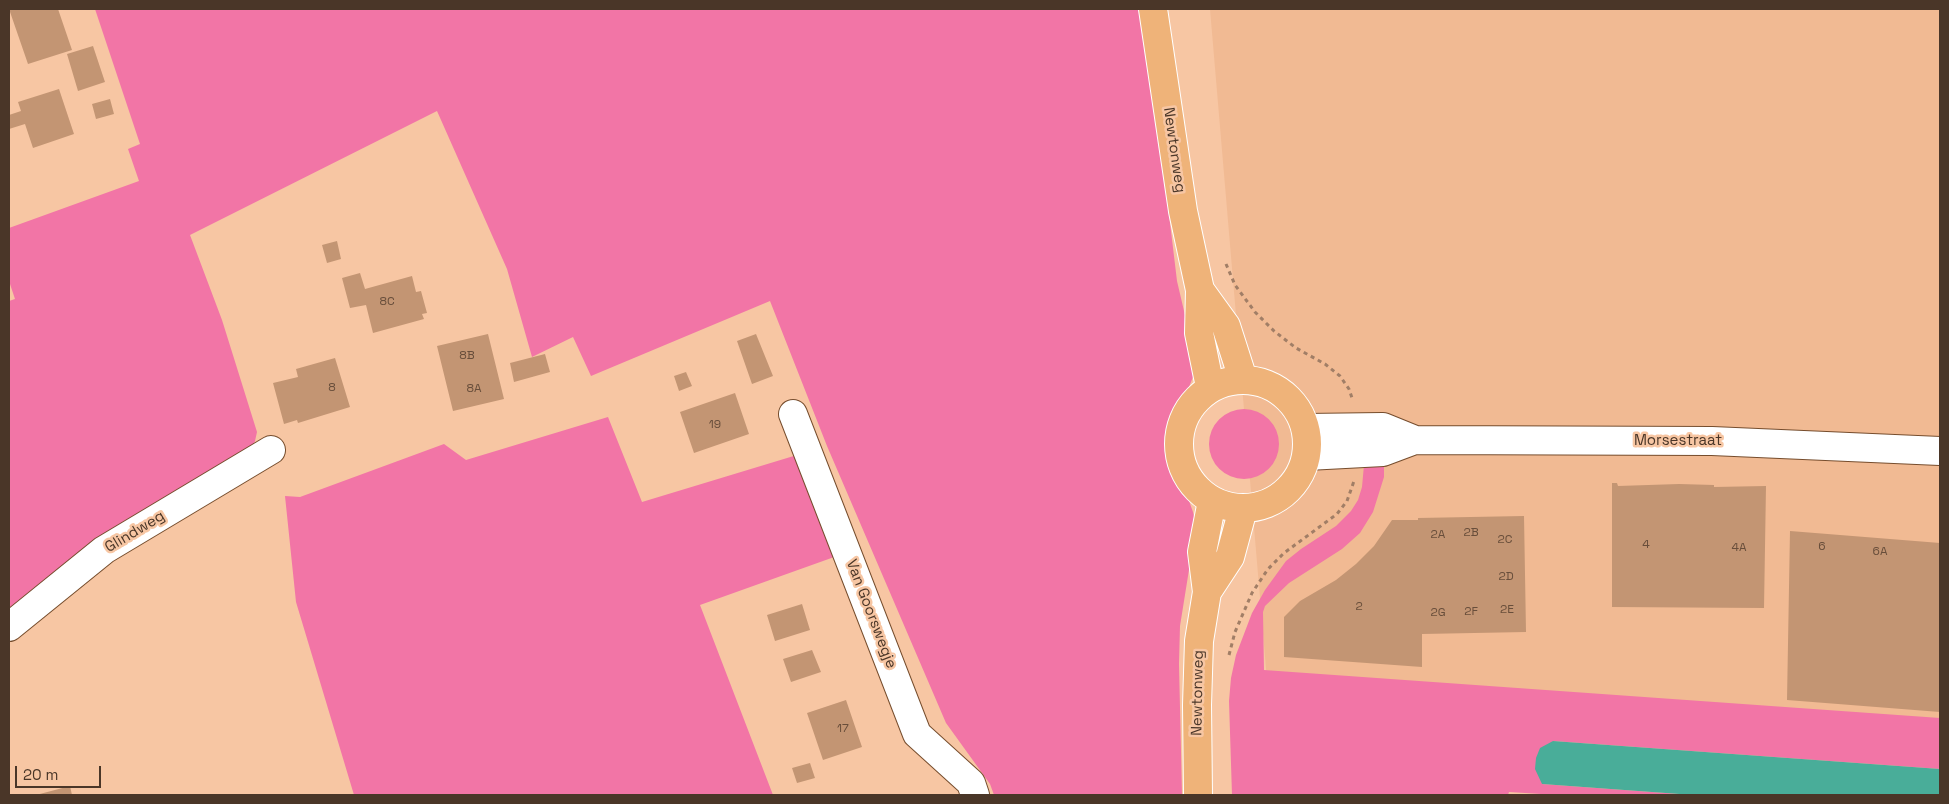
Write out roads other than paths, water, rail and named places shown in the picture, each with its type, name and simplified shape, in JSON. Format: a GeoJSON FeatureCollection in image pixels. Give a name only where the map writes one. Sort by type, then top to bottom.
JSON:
{"type":"FeatureCollection","features":[{"type":"Feature","properties":{"kind":"main road","name":"Newtonweg"},"geometry":{"type":"LineString","coordinates":[[1153,9],[1183,211],[1200,290],[1199,333],[1210,388]]}},
{"type":"Feature","properties":{"kind":"main road","name":"Newtonweg"},"geometry":{"type":"LineString","coordinates":[[1200,290],[1226,326],[1243,379]]}},
{"type":"Feature","properties":{"kind":"main road"},"geometry":{"type":"LineString","coordinates":[[1243,379],[1264,382],[1283,393],[1297,408],[1306,428],[1308,442],[1307,456],[1301,473],[1291,487],[1277,499],[1261,506],[1243,509],[1227,507],[1212,501],[1194,487],[1182,467],[1178,445],[1182,422],[1193,403],[1210,388],[1226,381],[1243,379]]}},
{"type":"Feature","properties":{"kind":"main road","name":"Newtonweg"},"geometry":{"type":"LineString","coordinates":[[1198,795],[1198,641],[1207,592],[1202,552],[1212,501]]}},
{"type":"Feature","properties":{"kind":"main road","name":"Newtonweg"},"geometry":{"type":"LineString","coordinates":[[1207,592],[1230,557],[1243,509]]}},
{"type":"Feature","properties":{"kind":"street","name":"Van Goorswegje"},"geometry":{"type":"LineString","coordinates":[[793,414],[917,734],[970,783],[976,795]]}},
{"type":"Feature","properties":{"kind":"street","name":"Morsestraat"},"geometry":{"type":"LineString","coordinates":[[1306,428],[1383,427],[1415,440]]}},
{"type":"Feature","properties":{"kind":"street","name":"Morsestraat"},"geometry":{"type":"LineString","coordinates":[[1307,456],[1383,452],[1415,440],[1712,441],[1940,451]]}},
{"type":"Feature","properties":{"kind":"street","name":"Glindweg"},"geometry":{"type":"LineString","coordinates":[[9,627],[104,550],[271,450]]}},
{"type":"Feature","properties":{"kind":"water"},"geometry":{"type":"Polygon","coordinates":[[[1553,741],[1940,769],[1940,795],[1693,795],[1542,784],[1535,769],[1536,758],[1540,748],[1553,741]]]}}]}
